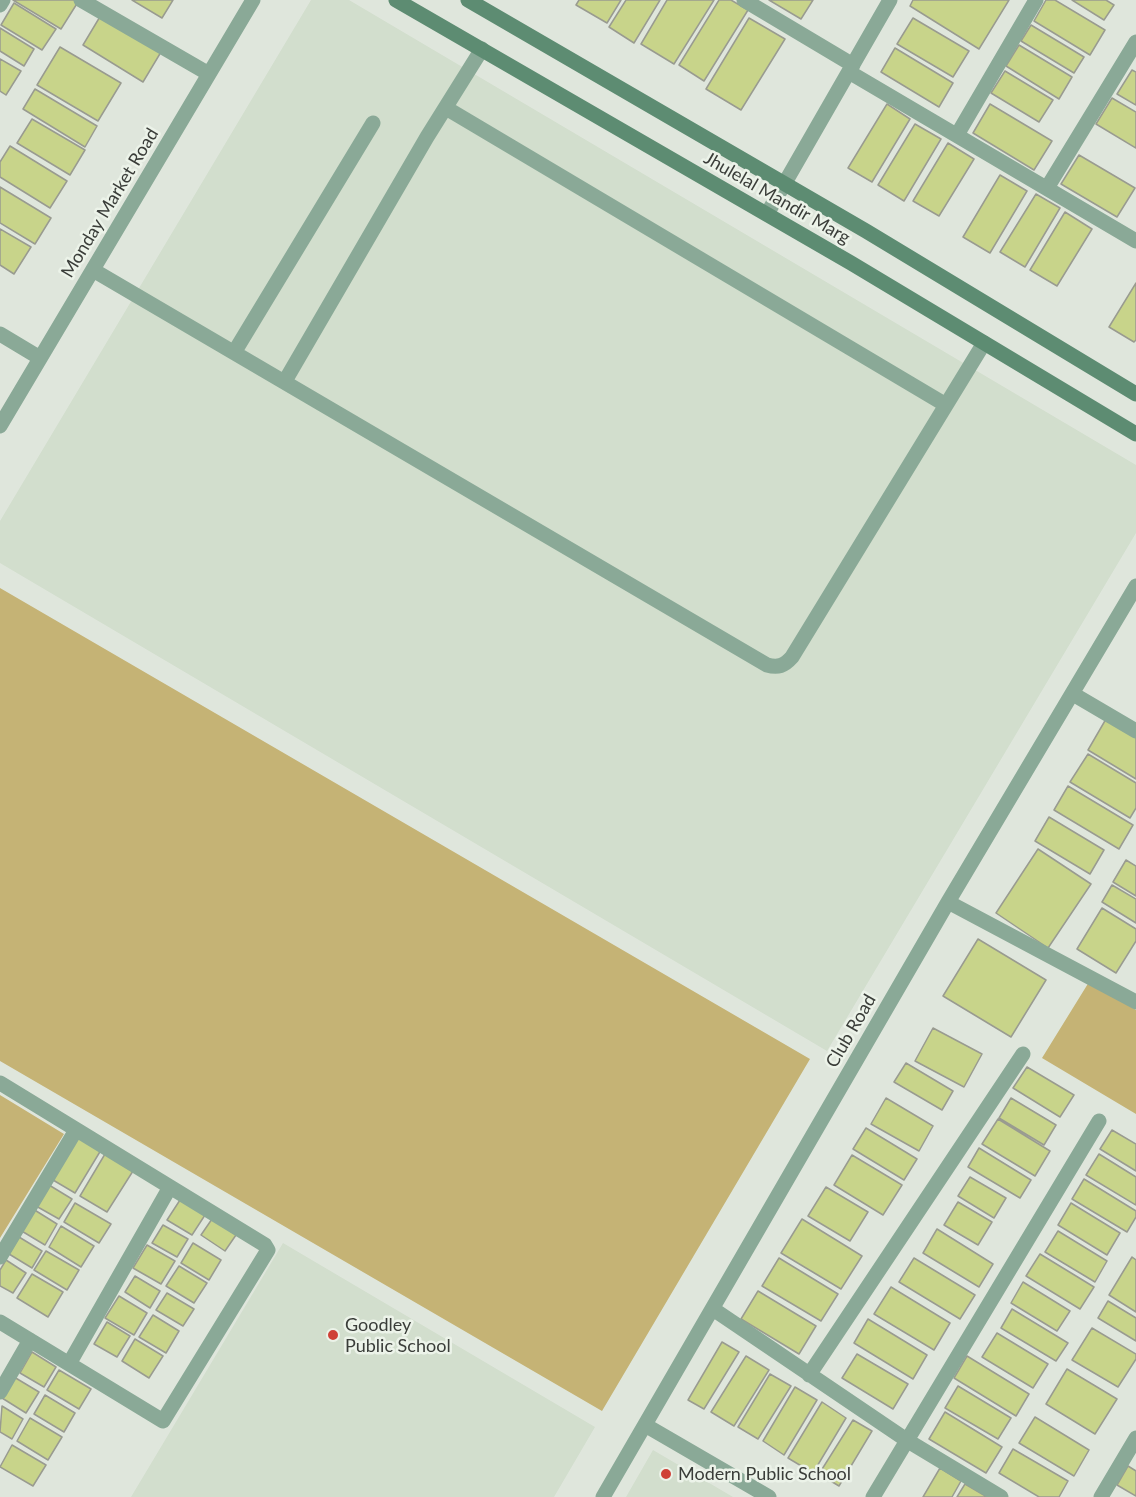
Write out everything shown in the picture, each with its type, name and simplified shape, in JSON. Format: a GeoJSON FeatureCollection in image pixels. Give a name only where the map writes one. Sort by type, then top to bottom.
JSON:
{"type":"FeatureCollection","features":[{"type":"Feature","properties":{"kind":"street"},"geometry":{"type":"LineString","coordinates":[[0,5],[3,0]]}},
{"type":"Feature","properties":{"kind":"street"},"geometry":{"type":"LineString","coordinates":[[81,0],[209,74]]}},
{"type":"Feature","properties":{"kind":"street","name":"Monday Market Road"},"geometry":{"type":"LineString","coordinates":[[0,426],[253,0]]}},
{"type":"Feature","properties":{"kind":"street","name":"Jhulelal Mandir Marg"},"geometry":{"type":"LineString","coordinates":[[396,0],[767,214],[1136,434]]}},
{"type":"Feature","properties":{"kind":"street","name":"Jhulelal Mandir Marg"},"geometry":{"type":"LineString","coordinates":[[468,0],[784,183],[1136,394]]}},
{"type":"Feature","properties":{"kind":"street"},"geometry":{"type":"LineString","coordinates":[[744,0],[957,135],[1136,241]]}},
{"type":"Feature","properties":{"kind":"street"},"geometry":{"type":"LineString","coordinates":[[767,214],[890,0]]}},
{"type":"Feature","properties":{"kind":"street"},"geometry":{"type":"LineString","coordinates":[[957,135],[1036,0]]}},
{"type":"Feature","properties":{"kind":"street"},"geometry":{"type":"LineString","coordinates":[[1047,188],[1136,42]]}},
{"type":"Feature","properties":{"kind":"street"},"geometry":{"type":"LineString","coordinates":[[285,381],[482,50]]}},
{"type":"Feature","properties":{"kind":"street"},"geometry":{"type":"LineString","coordinates":[[446,108],[946,405]]}},
{"type":"Feature","properties":{"kind":"street"},"geometry":{"type":"LineString","coordinates":[[235,351],[373,123]]}},
{"type":"Feature","properties":{"kind":"street"},"geometry":{"type":"LineString","coordinates":[[93,270],[235,351],[767,665],[776,667],[792,657],[984,343]]}},
{"type":"Feature","properties":{"kind":"street"},"geometry":{"type":"LineString","coordinates":[[0,334],[40,358]]}},
{"type":"Feature","properties":{"kind":"street","name":"Club Road"},"geometry":{"type":"LineString","coordinates":[[603,1497],[948,902],[1136,586]]}},
{"type":"Feature","properties":{"kind":"street"},"geometry":{"type":"LineString","coordinates":[[1073,694],[1136,731]]}},
{"type":"Feature","properties":{"kind":"street"},"geometry":{"type":"LineString","coordinates":[[948,902],[1136,1002]]}},
{"type":"Feature","properties":{"kind":"street"},"geometry":{"type":"LineString","coordinates":[[809,1376],[1023,1054]]}},
{"type":"Feature","properties":{"kind":"street"},"geometry":{"type":"LineString","coordinates":[[0,1083],[265,1245],[267,1254],[163,1421],[0,1322]]}},
{"type":"Feature","properties":{"kind":"street"},"geometry":{"type":"LineString","coordinates":[[873,1497],[1099,1121]]}},
{"type":"Feature","properties":{"kind":"street"},"geometry":{"type":"LineString","coordinates":[[0,1257],[76,1130]]}},
{"type":"Feature","properties":{"kind":"street"},"geometry":{"type":"LineString","coordinates":[[69,1364],[170,1187]]}},
{"type":"Feature","properties":{"kind":"street"},"geometry":{"type":"LineString","coordinates":[[713,1309],[908,1441],[1001,1497]]}},
{"type":"Feature","properties":{"kind":"street"},"geometry":{"type":"LineString","coordinates":[[0,1392],[30,1340]]}},
{"type":"Feature","properties":{"kind":"street"},"geometry":{"type":"LineString","coordinates":[[645,1425],[768,1497]]}},
{"type":"Feature","properties":{"kind":"street"},"geometry":{"type":"LineString","coordinates":[[1101,1497],[1136,1438]]}},
{"type":"Feature","properties":{"kind":"shaded area"},"geometry":{"type":"Polygon","coordinates":[[[311,0],[349,0],[1136,465],[1136,533],[827,1051],[0,563],[0,521],[311,0]]]}},
{"type":"Feature","properties":{"kind":"shaded area"},"geometry":{"type":"Polygon","coordinates":[[[0,588],[810,1059],[602,1411],[0,1061],[0,588]]]}},
{"type":"Feature","properties":{"kind":"shaded area"},"geometry":{"type":"Polygon","coordinates":[[[1089,982],[1136,1010],[1136,1114],[1042,1058],[1089,982]]]}},
{"type":"Feature","properties":{"kind":"shaded area"},"geometry":{"type":"Polygon","coordinates":[[[0,1095],[64,1134],[0,1238],[0,1095]]]}},
{"type":"Feature","properties":{"kind":"shaded area","name":"Goodley Public School"},"geometry":{"type":"Polygon","coordinates":[[[283,1243],[595,1427],[554,1497],[131,1497],[283,1243]]]}},
{"type":"Feature","properties":{"kind":"shaded area","name":"Modern Public School"},"geometry":{"type":"Polygon","coordinates":[[[653,1450],[733,1497],[626,1497],[653,1450]]]}},
{"type":"Feature","properties":{"kind":"building"},"geometry":{"type":"Polygon","coordinates":[[[13,0],[74,0],[78,2],[61,29],[13,0]]]}},
{"type":"Feature","properties":{"kind":"building"},"geometry":{"type":"Polygon","coordinates":[[[132,0],[173,0],[162,18],[132,0]]]}},
{"type":"Feature","properties":{"kind":"building"},"geometry":{"type":"Polygon","coordinates":[[[579,0],[621,0],[607,23],[576,5],[579,0]]]}},
{"type":"Feature","properties":{"kind":"building"},"geometry":{"type":"Polygon","coordinates":[[[626,0],[660,0],[634,43],[609,27],[626,0]]]}},
{"type":"Feature","properties":{"kind":"building"},"geometry":{"type":"Polygon","coordinates":[[[667,0],[714,0],[674,64],[641,44],[667,0]]]}},
{"type":"Feature","properties":{"kind":"building"},"geometry":{"type":"Polygon","coordinates":[[[719,0],[731,0],[748,10],[704,81],[679,65],[719,0]]]}},
{"type":"Feature","properties":{"kind":"building"},"geometry":{"type":"Polygon","coordinates":[[[769,0],[813,0],[801,19],[769,0]]]}},
{"type":"Feature","properties":{"kind":"building"},"geometry":{"type":"Polygon","coordinates":[[[913,0],[1009,0],[979,49],[910,6],[913,0]]]}},
{"type":"Feature","properties":{"kind":"building"},"geometry":{"type":"Polygon","coordinates":[[[1046,0],[1055,0],[1105,30],[1090,55],[1034,21],[1046,0]]]}},
{"type":"Feature","properties":{"kind":"building"},"geometry":{"type":"Polygon","coordinates":[[[1072,0],[1106,0],[1114,5],[1104,20],[1072,0]]]}},
{"type":"Feature","properties":{"kind":"building"},"geometry":{"type":"Polygon","coordinates":[[[14,3],[56,29],[42,50],[1,25],[14,3]]]}},
{"type":"Feature","properties":{"kind":"building"},"geometry":{"type":"Polygon","coordinates":[[[101,15],[161,52],[143,82],[83,45],[101,15]]]}},
{"type":"Feature","properties":{"kind":"building"},"geometry":{"type":"Polygon","coordinates":[[[749,18],[785,39],[741,110],[706,89],[749,18]]]}},
{"type":"Feature","properties":{"kind":"building"},"geometry":{"type":"Polygon","coordinates":[[[913,18],[969,51],[953,77],[897,44],[913,18]]]}},
{"type":"Feature","properties":{"kind":"building"},"geometry":{"type":"Polygon","coordinates":[[[1031,25],[1084,57],[1074,73],[1021,41],[1031,25]]]}},
{"type":"Feature","properties":{"kind":"building"},"geometry":{"type":"Polygon","coordinates":[[[0,28],[34,49],[24,66],[0,51],[0,28]]]}},
{"type":"Feature","properties":{"kind":"building"},"geometry":{"type":"Polygon","coordinates":[[[1019,45],[1072,77],[1059,99],[1006,66],[1019,45]]]}},
{"type":"Feature","properties":{"kind":"building"},"geometry":{"type":"Polygon","coordinates":[[[60,47],[121,83],[98,121],[37,85],[60,47]]]}},
{"type":"Feature","properties":{"kind":"building"},"geometry":{"type":"Polygon","coordinates":[[[895,48],[953,83],[939,107],[881,72],[895,48]]]}},
{"type":"Feature","properties":{"kind":"building"},"geometry":{"type":"Polygon","coordinates":[[[0,59],[21,71],[6,95],[0,91],[0,59]]]}},
{"type":"Feature","properties":{"kind":"building"},"geometry":{"type":"Polygon","coordinates":[[[1132,70],[1136,72],[1136,105],[1117,94],[1132,70]]]}},
{"type":"Feature","properties":{"kind":"building"},"geometry":{"type":"Polygon","coordinates":[[[1005,71],[1053,100],[1039,122],[991,93],[1005,71]]]}},
{"type":"Feature","properties":{"kind":"building"},"geometry":{"type":"Polygon","coordinates":[[[35,89],[97,126],[85,147],[23,109],[35,89]]]}},
{"type":"Feature","properties":{"kind":"building"},"geometry":{"type":"Polygon","coordinates":[[[1112,98],[1136,112],[1136,148],[1096,124],[1112,98]]]}},
{"type":"Feature","properties":{"kind":"building"},"geometry":{"type":"Polygon","coordinates":[[[887,104],[910,119],[872,182],[848,168],[887,104]]]}},
{"type":"Feature","properties":{"kind":"building"},"geometry":{"type":"Polygon","coordinates":[[[990,104],[1052,141],[1034,170],[973,133],[990,104]]]}},
{"type":"Feature","properties":{"kind":"building"},"geometry":{"type":"Polygon","coordinates":[[[32,119],[85,150],[70,175],[17,143],[32,119]]]}},
{"type":"Feature","properties":{"kind":"building"},"geometry":{"type":"Polygon","coordinates":[[[915,124],[941,139],[904,201],[878,185],[915,124]]]}},
{"type":"Feature","properties":{"kind":"building"},"geometry":{"type":"Polygon","coordinates":[[[948,143],[974,159],[939,216],[913,201],[948,143]]]}},
{"type":"Feature","properties":{"kind":"building"},"geometry":{"type":"Polygon","coordinates":[[[10,146],[67,181],[50,208],[0,177],[0,162],[10,146]]]}},
{"type":"Feature","properties":{"kind":"building"},"geometry":{"type":"Polygon","coordinates":[[[1079,155],[1135,188],[1117,217],[1061,184],[1079,155]]]}},
{"type":"Feature","properties":{"kind":"building"},"geometry":{"type":"Polygon","coordinates":[[[1000,175],[1027,191],[990,253],[963,237],[1000,175]]]}},
{"type":"Feature","properties":{"kind":"building"},"geometry":{"type":"Polygon","coordinates":[[[0,187],[51,218],[35,244],[0,223],[0,187]]]}},
{"type":"Feature","properties":{"kind":"building"},"geometry":{"type":"Polygon","coordinates":[[[1036,194],[1060,208],[1025,267],[1000,252],[1036,194]]]}},
{"type":"Feature","properties":{"kind":"building"},"geometry":{"type":"Polygon","coordinates":[[[1065,212],[1092,229],[1057,286],[1030,270],[1065,212]]]}},
{"type":"Feature","properties":{"kind":"building"},"geometry":{"type":"Polygon","coordinates":[[[0,229],[31,247],[14,274],[0,265],[0,229]]]}},
{"type":"Feature","properties":{"kind":"building"},"geometry":{"type":"Polygon","coordinates":[[[1136,283],[1136,340],[1134,342],[1109,327],[1136,283]]]}},
{"type":"Feature","properties":{"kind":"building"},"geometry":{"type":"Polygon","coordinates":[[[1106,719],[1136,737],[1136,779],[1088,750],[1106,719]]]}},
{"type":"Feature","properties":{"kind":"building"},"geometry":{"type":"Polygon","coordinates":[[[1088,754],[1136,783],[1136,808],[1130,818],[1070,782],[1088,754]]]}},
{"type":"Feature","properties":{"kind":"building"},"geometry":{"type":"Polygon","coordinates":[[[1068,786],[1133,825],[1119,849],[1054,810],[1068,786]]]}},
{"type":"Feature","properties":{"kind":"building"},"geometry":{"type":"Polygon","coordinates":[[[1049,817],[1104,850],[1090,874],[1035,841],[1049,817]]]}},
{"type":"Feature","properties":{"kind":"building"},"geometry":{"type":"Polygon","coordinates":[[[1038,849],[1091,884],[1048,948],[996,913],[1038,849]]]}},
{"type":"Feature","properties":{"kind":"building"},"geometry":{"type":"Polygon","coordinates":[[[1126,860],[1136,866],[1136,896],[1113,882],[1126,860]]]}},
{"type":"Feature","properties":{"kind":"building"},"geometry":{"type":"Polygon","coordinates":[[[1112,885],[1136,899],[1136,923],[1102,902],[1112,885]]]}},
{"type":"Feature","properties":{"kind":"building"},"geometry":{"type":"Polygon","coordinates":[[[1102,908],[1136,929],[1136,941],[1116,973],[1077,949],[1102,908]]]}},
{"type":"Feature","properties":{"kind":"building"},"geometry":{"type":"Polygon","coordinates":[[[978,939],[1046,980],[1011,1037],[943,996],[978,939]]]}},
{"type":"Feature","properties":{"kind":"building"},"geometry":{"type":"Polygon","coordinates":[[[933,1028],[982,1054],[964,1087],[915,1061],[933,1028]]]}},
{"type":"Feature","properties":{"kind":"building"},"geometry":{"type":"Polygon","coordinates":[[[906,1063],[953,1091],[942,1110],[894,1082],[906,1063]]]}},
{"type":"Feature","properties":{"kind":"building"},"geometry":{"type":"Polygon","coordinates":[[[1027,1067],[1074,1095],[1060,1117],[1013,1088],[1027,1067]]]}},
{"type":"Feature","properties":{"kind":"building"},"geometry":{"type":"Polygon","coordinates":[[[886,1098],[933,1126],[919,1151],[871,1124],[886,1098]]]}},
{"type":"Feature","properties":{"kind":"building"},"geometry":{"type":"Polygon","coordinates":[[[1011,1098],[1056,1125],[1044,1145],[999,1118],[1011,1098]]]}},
{"type":"Feature","properties":{"kind":"building"},"geometry":{"type":"Polygon","coordinates":[[[998,1119],[1050,1151],[1035,1176],[982,1144],[998,1119]]]}},
{"type":"Feature","properties":{"kind":"building"},"geometry":{"type":"Polygon","coordinates":[[[866,1128],[917,1159],[904,1180],[853,1149],[866,1128]]]}},
{"type":"Feature","properties":{"kind":"building"},"geometry":{"type":"Polygon","coordinates":[[[1112,1130],[1136,1144],[1136,1171],[1100,1149],[1112,1130]]]}},
{"type":"Feature","properties":{"kind":"building"},"geometry":{"type":"Polygon","coordinates":[[[78,1137],[101,1150],[75,1193],[53,1180],[78,1137]]]}},
{"type":"Feature","properties":{"kind":"building"},"geometry":{"type":"Polygon","coordinates":[[[979,1148],[1031,1180],[1020,1198],[968,1167],[979,1148]]]}},
{"type":"Feature","properties":{"kind":"building"},"geometry":{"type":"Polygon","coordinates":[[[105,1154],[133,1171],[107,1212],[80,1196],[105,1154]]]}},
{"type":"Feature","properties":{"kind":"building"},"geometry":{"type":"Polygon","coordinates":[[[1099,1154],[1136,1177],[1136,1205],[1086,1175],[1099,1154]]]}},
{"type":"Feature","properties":{"kind":"building"},"geometry":{"type":"Polygon","coordinates":[[[852,1155],[902,1185],[883,1215],[834,1185],[852,1155]]]}},
{"type":"Feature","properties":{"kind":"building"},"geometry":{"type":"Polygon","coordinates":[[[970,1177],[1006,1198],[994,1218],[958,1196],[970,1177]]]}},
{"type":"Feature","properties":{"kind":"building"},"geometry":{"type":"Polygon","coordinates":[[[1084,1179],[1136,1211],[1136,1217],[1127,1232],[1072,1199],[1084,1179]]]}},
{"type":"Feature","properties":{"kind":"building"},"geometry":{"type":"Polygon","coordinates":[[[49,1185],[72,1199],[59,1219],[36,1206],[49,1185]]]}},
{"type":"Feature","properties":{"kind":"building"},"geometry":{"type":"Polygon","coordinates":[[[826,1187],[868,1212],[850,1241],[808,1216],[826,1187]]]}},
{"type":"Feature","properties":{"kind":"building"},"geometry":{"type":"Polygon","coordinates":[[[180,1200],[205,1215],[192,1235],[167,1220],[180,1200]]]}},
{"type":"Feature","properties":{"kind":"building"},"geometry":{"type":"Polygon","coordinates":[[[958,1202],[992,1222],[978,1245],[944,1225],[958,1202]]]}},
{"type":"Feature","properties":{"kind":"building"},"geometry":{"type":"Polygon","coordinates":[[[75,1203],[111,1224],[99,1243],[64,1222],[75,1203]]]}},
{"type":"Feature","properties":{"kind":"building"},"geometry":{"type":"Polygon","coordinates":[[[1071,1203],[1120,1233],[1107,1255],[1058,1225],[1071,1203]]]}},
{"type":"Feature","properties":{"kind":"building"},"geometry":{"type":"Polygon","coordinates":[[[33,1209],[57,1224],[45,1245],[20,1230],[33,1209]]]}},
{"type":"Feature","properties":{"kind":"building"},"geometry":{"type":"Polygon","coordinates":[[[212,1219],[236,1235],[225,1251],[201,1235],[212,1219]]]}},
{"type":"Feature","properties":{"kind":"building"},"geometry":{"type":"Polygon","coordinates":[[[802,1219],[862,1256],[841,1289],[781,1253],[802,1219]]]}},
{"type":"Feature","properties":{"kind":"building"},"geometry":{"type":"Polygon","coordinates":[[[163,1225],[188,1239],[177,1257],[152,1243],[163,1225]]]}},
{"type":"Feature","properties":{"kind":"building"},"geometry":{"type":"Polygon","coordinates":[[[61,1226],[94,1246],[81,1267],[49,1247],[61,1226]]]}},
{"type":"Feature","properties":{"kind":"building"},"geometry":{"type":"Polygon","coordinates":[[[937,1229],[993,1264],[979,1287],[923,1253],[937,1229]]]}},
{"type":"Feature","properties":{"kind":"building"},"geometry":{"type":"Polygon","coordinates":[[[1058,1231],[1107,1261],[1095,1282],[1045,1252],[1058,1231]]]}},
{"type":"Feature","properties":{"kind":"building"},"geometry":{"type":"Polygon","coordinates":[[[19,1237],[42,1251],[32,1268],[9,1254],[19,1237]]]}},
{"type":"Feature","properties":{"kind":"building"},"geometry":{"type":"Polygon","coordinates":[[[193,1243],[221,1260],[209,1280],[181,1263],[193,1243]]]}},
{"type":"Feature","properties":{"kind":"building"},"geometry":{"type":"Polygon","coordinates":[[[147,1245],[175,1261],[161,1284],[133,1268],[147,1245]]]}},
{"type":"Feature","properties":{"kind":"building"},"geometry":{"type":"Polygon","coordinates":[[[46,1251],[79,1270],[67,1290],[34,1270],[46,1251]]]}},
{"type":"Feature","properties":{"kind":"building"},"geometry":{"type":"Polygon","coordinates":[[[1040,1254],[1094,1287],[1080,1309],[1026,1276],[1040,1254]]]}},
{"type":"Feature","properties":{"kind":"building"},"geometry":{"type":"Polygon","coordinates":[[[1132,1257],[1136,1260],[1136,1312],[1109,1295],[1132,1257]]]}},
{"type":"Feature","properties":{"kind":"building"},"geometry":{"type":"Polygon","coordinates":[[[779,1258],[838,1294],[821,1321],[762,1286],[779,1258]]]}},
{"type":"Feature","properties":{"kind":"building"},"geometry":{"type":"Polygon","coordinates":[[[914,1258],[975,1295],[960,1319],[899,1282],[914,1258]]]}},
{"type":"Feature","properties":{"kind":"building"},"geometry":{"type":"Polygon","coordinates":[[[6,1260],[26,1273],[13,1293],[0,1286],[0,1270],[6,1260]]]}},
{"type":"Feature","properties":{"kind":"building"},"geometry":{"type":"Polygon","coordinates":[[[179,1266],[207,1283],[194,1303],[166,1286],[179,1266]]]}},
{"type":"Feature","properties":{"kind":"building"},"geometry":{"type":"Polygon","coordinates":[[[32,1274],[63,1292],[48,1317],[17,1298],[32,1274]]]}},
{"type":"Feature","properties":{"kind":"building"},"geometry":{"type":"Polygon","coordinates":[[[135,1276],[160,1291],[150,1308],[125,1292],[135,1276]]]}},
{"type":"Feature","properties":{"kind":"building"},"geometry":{"type":"Polygon","coordinates":[[[1023,1282],[1070,1311],[1057,1331],[1011,1303],[1023,1282]]]}},
{"type":"Feature","properties":{"kind":"building"},"geometry":{"type":"Polygon","coordinates":[[[891,1287],[950,1323],[934,1350],[874,1314],[891,1287]]]}},
{"type":"Feature","properties":{"kind":"building"},"geometry":{"type":"Polygon","coordinates":[[[758,1291],[816,1326],[799,1354],[741,1319],[758,1291]]]}},
{"type":"Feature","properties":{"kind":"building"},"geometry":{"type":"Polygon","coordinates":[[[167,1293],[194,1309],[183,1326],[156,1310],[167,1293]]]}},
{"type":"Feature","properties":{"kind":"building"},"geometry":{"type":"Polygon","coordinates":[[[119,1296],[147,1313],[134,1335],[105,1318],[119,1296]]]}},
{"type":"Feature","properties":{"kind":"building"},"geometry":{"type":"Polygon","coordinates":[[[1108,1301],[1136,1318],[1136,1341],[1098,1318],[1108,1301]]]}},
{"type":"Feature","properties":{"kind":"building"},"geometry":{"type":"Polygon","coordinates":[[[1012,1309],[1068,1343],[1056,1361],[1001,1328],[1012,1309]]]}},
{"type":"Feature","properties":{"kind":"building"},"geometry":{"type":"Polygon","coordinates":[[[153,1315],[179,1331],[166,1353],[139,1337],[153,1315]]]}},
{"type":"Feature","properties":{"kind":"building"},"geometry":{"type":"Polygon","coordinates":[[[868,1319],[927,1355],[913,1379],[854,1343],[868,1319]]]}},
{"type":"Feature","properties":{"kind":"building"},"geometry":{"type":"Polygon","coordinates":[[[107,1322],[130,1336],[117,1357],[94,1344],[107,1322]]]}},
{"type":"Feature","properties":{"kind":"building"},"geometry":{"type":"Polygon","coordinates":[[[1092,1328],[1136,1354],[1136,1359],[1118,1387],[1072,1360],[1092,1328]]]}},
{"type":"Feature","properties":{"kind":"building"},"geometry":{"type":"Polygon","coordinates":[[[997,1333],[1048,1364],[1033,1388],[982,1357],[997,1333]]]}},
{"type":"Feature","properties":{"kind":"building"},"geometry":{"type":"Polygon","coordinates":[[[135,1339],[163,1356],[149,1378],[122,1361],[135,1339]]]}},
{"type":"Feature","properties":{"kind":"building"},"geometry":{"type":"Polygon","coordinates":[[[722,1342],[739,1352],[704,1409],[688,1400],[722,1342]]]}},
{"type":"Feature","properties":{"kind":"building"},"geometry":{"type":"Polygon","coordinates":[[[32,1352],[56,1367],[44,1387],[20,1373],[32,1352]]]}},
{"type":"Feature","properties":{"kind":"building"},"geometry":{"type":"Polygon","coordinates":[[[857,1354],[908,1384],[893,1409],[842,1378],[857,1354]]]}},
{"type":"Feature","properties":{"kind":"building"},"geometry":{"type":"Polygon","coordinates":[[[746,1356],[769,1370],[734,1426],[711,1412],[746,1356]]]}},
{"type":"Feature","properties":{"kind":"building"},"geometry":{"type":"Polygon","coordinates":[[[967,1356],[1029,1394],[1016,1416],[954,1378],[967,1356]]]}},
{"type":"Feature","properties":{"kind":"building"},"geometry":{"type":"Polygon","coordinates":[[[1067,1369],[1117,1399],[1095,1434],[1046,1404],[1067,1369]]]}},
{"type":"Feature","properties":{"kind":"building"},"geometry":{"type":"Polygon","coordinates":[[[59,1370],[91,1389],[79,1409],[47,1390],[59,1370]]]}},
{"type":"Feature","properties":{"kind":"building"},"geometry":{"type":"Polygon","coordinates":[[[770,1374],[791,1386],[758,1439],[738,1427],[770,1374]]]}},
{"type":"Feature","properties":{"kind":"building"},"geometry":{"type":"Polygon","coordinates":[[[14,1377],[39,1392],[26,1413],[2,1398],[14,1377]]]}},
{"type":"Feature","properties":{"kind":"building"},"geometry":{"type":"Polygon","coordinates":[[[958,1386],[1011,1418],[998,1439],[945,1408],[958,1386]]]}},
{"type":"Feature","properties":{"kind":"building"},"geometry":{"type":"Polygon","coordinates":[[[795,1387],[817,1400],[784,1455],[763,1441],[795,1387]]]}},
{"type":"Feature","properties":{"kind":"building"},"geometry":{"type":"Polygon","coordinates":[[[45,1395],[75,1413],[64,1432],[34,1414],[45,1395]]]}},
{"type":"Feature","properties":{"kind":"building"},"geometry":{"type":"Polygon","coordinates":[[[822,1402],[846,1418],[813,1473],[788,1458],[822,1402]]]}},
{"type":"Feature","properties":{"kind":"building"},"geometry":{"type":"Polygon","coordinates":[[[2,1406],[23,1419],[12,1439],[0,1432],[2,1406]]]}},
{"type":"Feature","properties":{"kind":"building"},"geometry":{"type":"Polygon","coordinates":[[[945,1412],[1002,1447],[986,1473],[929,1439],[945,1412]]]}},
{"type":"Feature","properties":{"kind":"building"},"geometry":{"type":"Polygon","coordinates":[[[1035,1417],[1089,1450],[1074,1476],[1019,1443],[1035,1417]]]}},
{"type":"Feature","properties":{"kind":"building"},"geometry":{"type":"Polygon","coordinates":[[[30,1418],[62,1437],[48,1460],[17,1441],[30,1418]]]}},
{"type":"Feature","properties":{"kind":"building"},"geometry":{"type":"Polygon","coordinates":[[[853,1420],[872,1431],[839,1486],[819,1474],[853,1420]]]}},
{"type":"Feature","properties":{"kind":"building"},"geometry":{"type":"Polygon","coordinates":[[[12,1445],[46,1465],[33,1486],[0,1467],[12,1445]]]}},
{"type":"Feature","properties":{"kind":"building"},"geometry":{"type":"Polygon","coordinates":[[[1013,1449],[1068,1481],[1059,1497],[1039,1497],[999,1473],[1013,1449]]]}},
{"type":"Feature","properties":{"kind":"building"},"geometry":{"type":"Polygon","coordinates":[[[1128,1466],[1136,1471],[1136,1496],[1117,1485],[1128,1466]]]}},
{"type":"Feature","properties":{"kind":"building"},"geometry":{"type":"Polygon","coordinates":[[[940,1468],[961,1481],[952,1497],[923,1497],[940,1468]]]}},
{"type":"Feature","properties":{"kind":"building"},"geometry":{"type":"Polygon","coordinates":[[[965,1484],[987,1497],[957,1497],[965,1484]]]}},
{"type":"Feature","properties":{"kind":"place","name":"Goodley Public School"},"geometry":{"type":"Point","coordinates":[333,1335]}},
{"type":"Feature","properties":{"kind":"place","name":"Modern Public School"},"geometry":{"type":"Point","coordinates":[666,1474]}}]}
